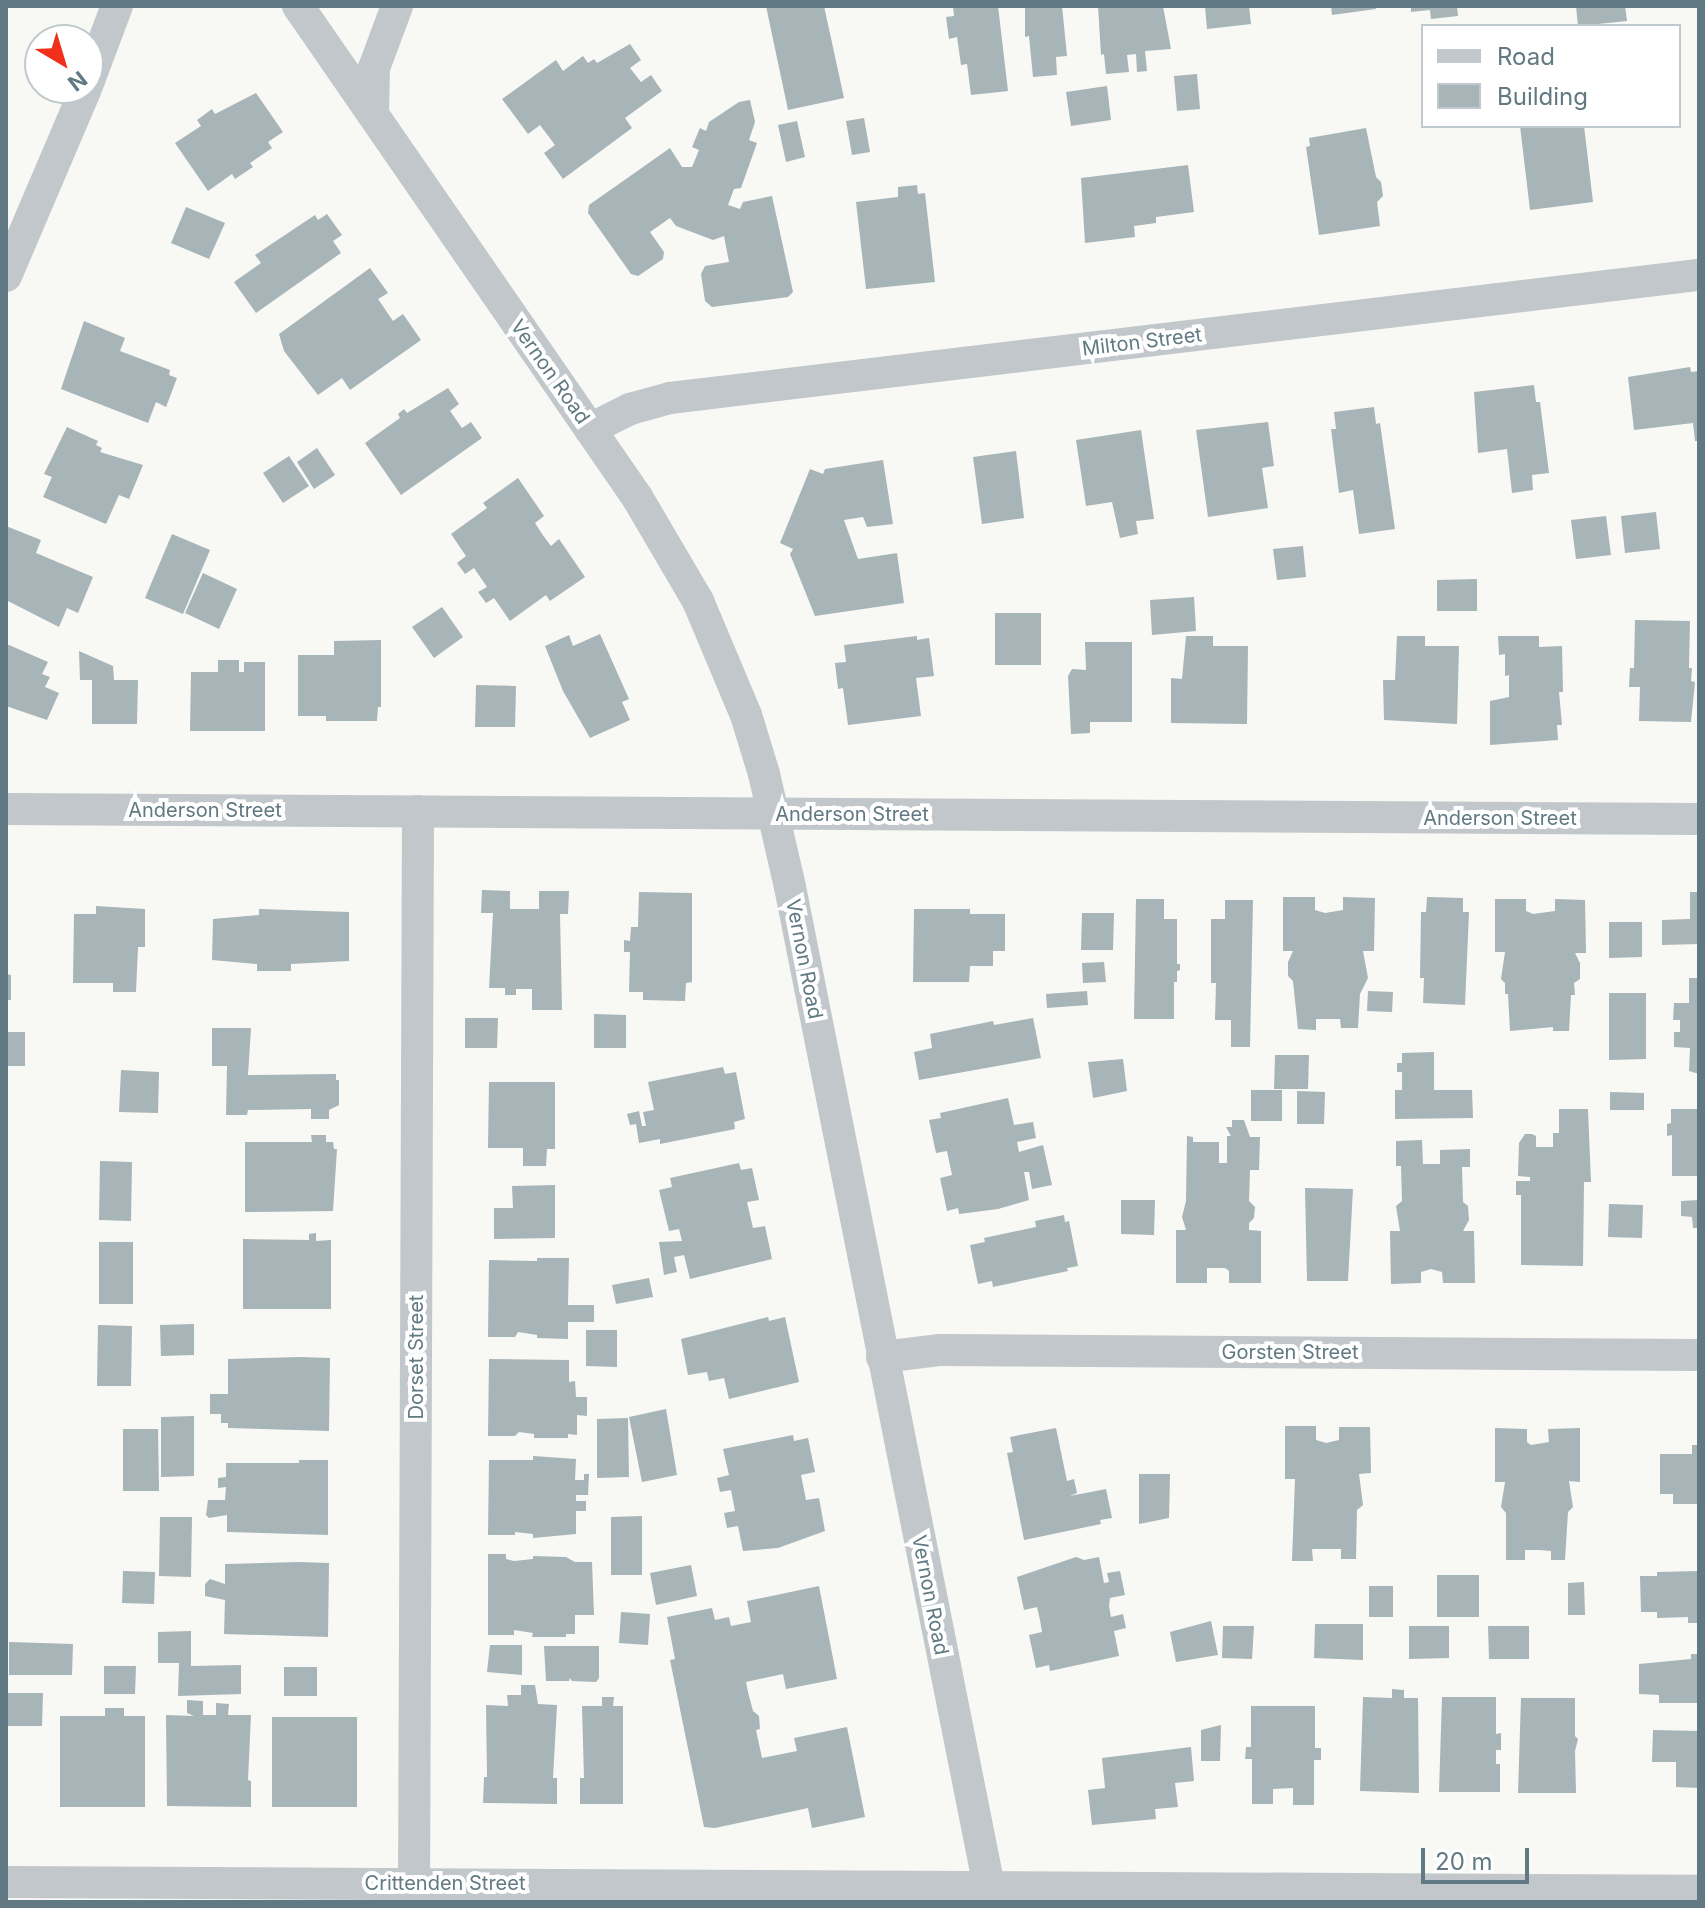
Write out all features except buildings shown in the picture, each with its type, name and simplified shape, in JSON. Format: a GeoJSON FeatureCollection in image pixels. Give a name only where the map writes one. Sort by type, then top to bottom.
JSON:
{"type":"FeatureCollection","features":[{"type":"Feature","properties":{"kind":"street"},"geometry":{"type":"LineString","coordinates":[[104,41],[117,6]]}},
{"type":"Feature","properties":{"kind":"street","name":"Vernon Road"},"geometry":{"type":"LineString","coordinates":[[298,6],[590,429],[668,548],[698,601],[746,715],[774,814],[990,1894]]}},
{"type":"Feature","properties":{"kind":"street"},"geometry":{"type":"LineString","coordinates":[[373,114],[374,68],[397,6]]}},
{"type":"Feature","properties":{"kind":"street"},"geometry":{"type":"LineString","coordinates":[[6,276],[79,104]]}},
{"type":"Feature","properties":{"kind":"street","name":"Milton Street"},"geometry":{"type":"LineString","coordinates":[[590,429],[630,409],[670,398],[1699,275]]}},
{"type":"Feature","properties":{"kind":"street","name":"Anderson Street"},"geometry":{"type":"LineString","coordinates":[[6,809],[1699,819]]}},
{"type":"Feature","properties":{"kind":"street","name":"Dorset Street"},"geometry":{"type":"LineString","coordinates":[[414,1892],[418,811]]}},
{"type":"Feature","properties":{"kind":"street","name":"Gorsten Street"},"geometry":{"type":"LineString","coordinates":[[882,1357],[939,1350],[1699,1355]]}},
{"type":"Feature","properties":{"kind":"street","name":"Crittenden Street"},"geometry":{"type":"LineString","coordinates":[[6,1882],[414,1892],[990,1894],[1699,1891]]}}]}
